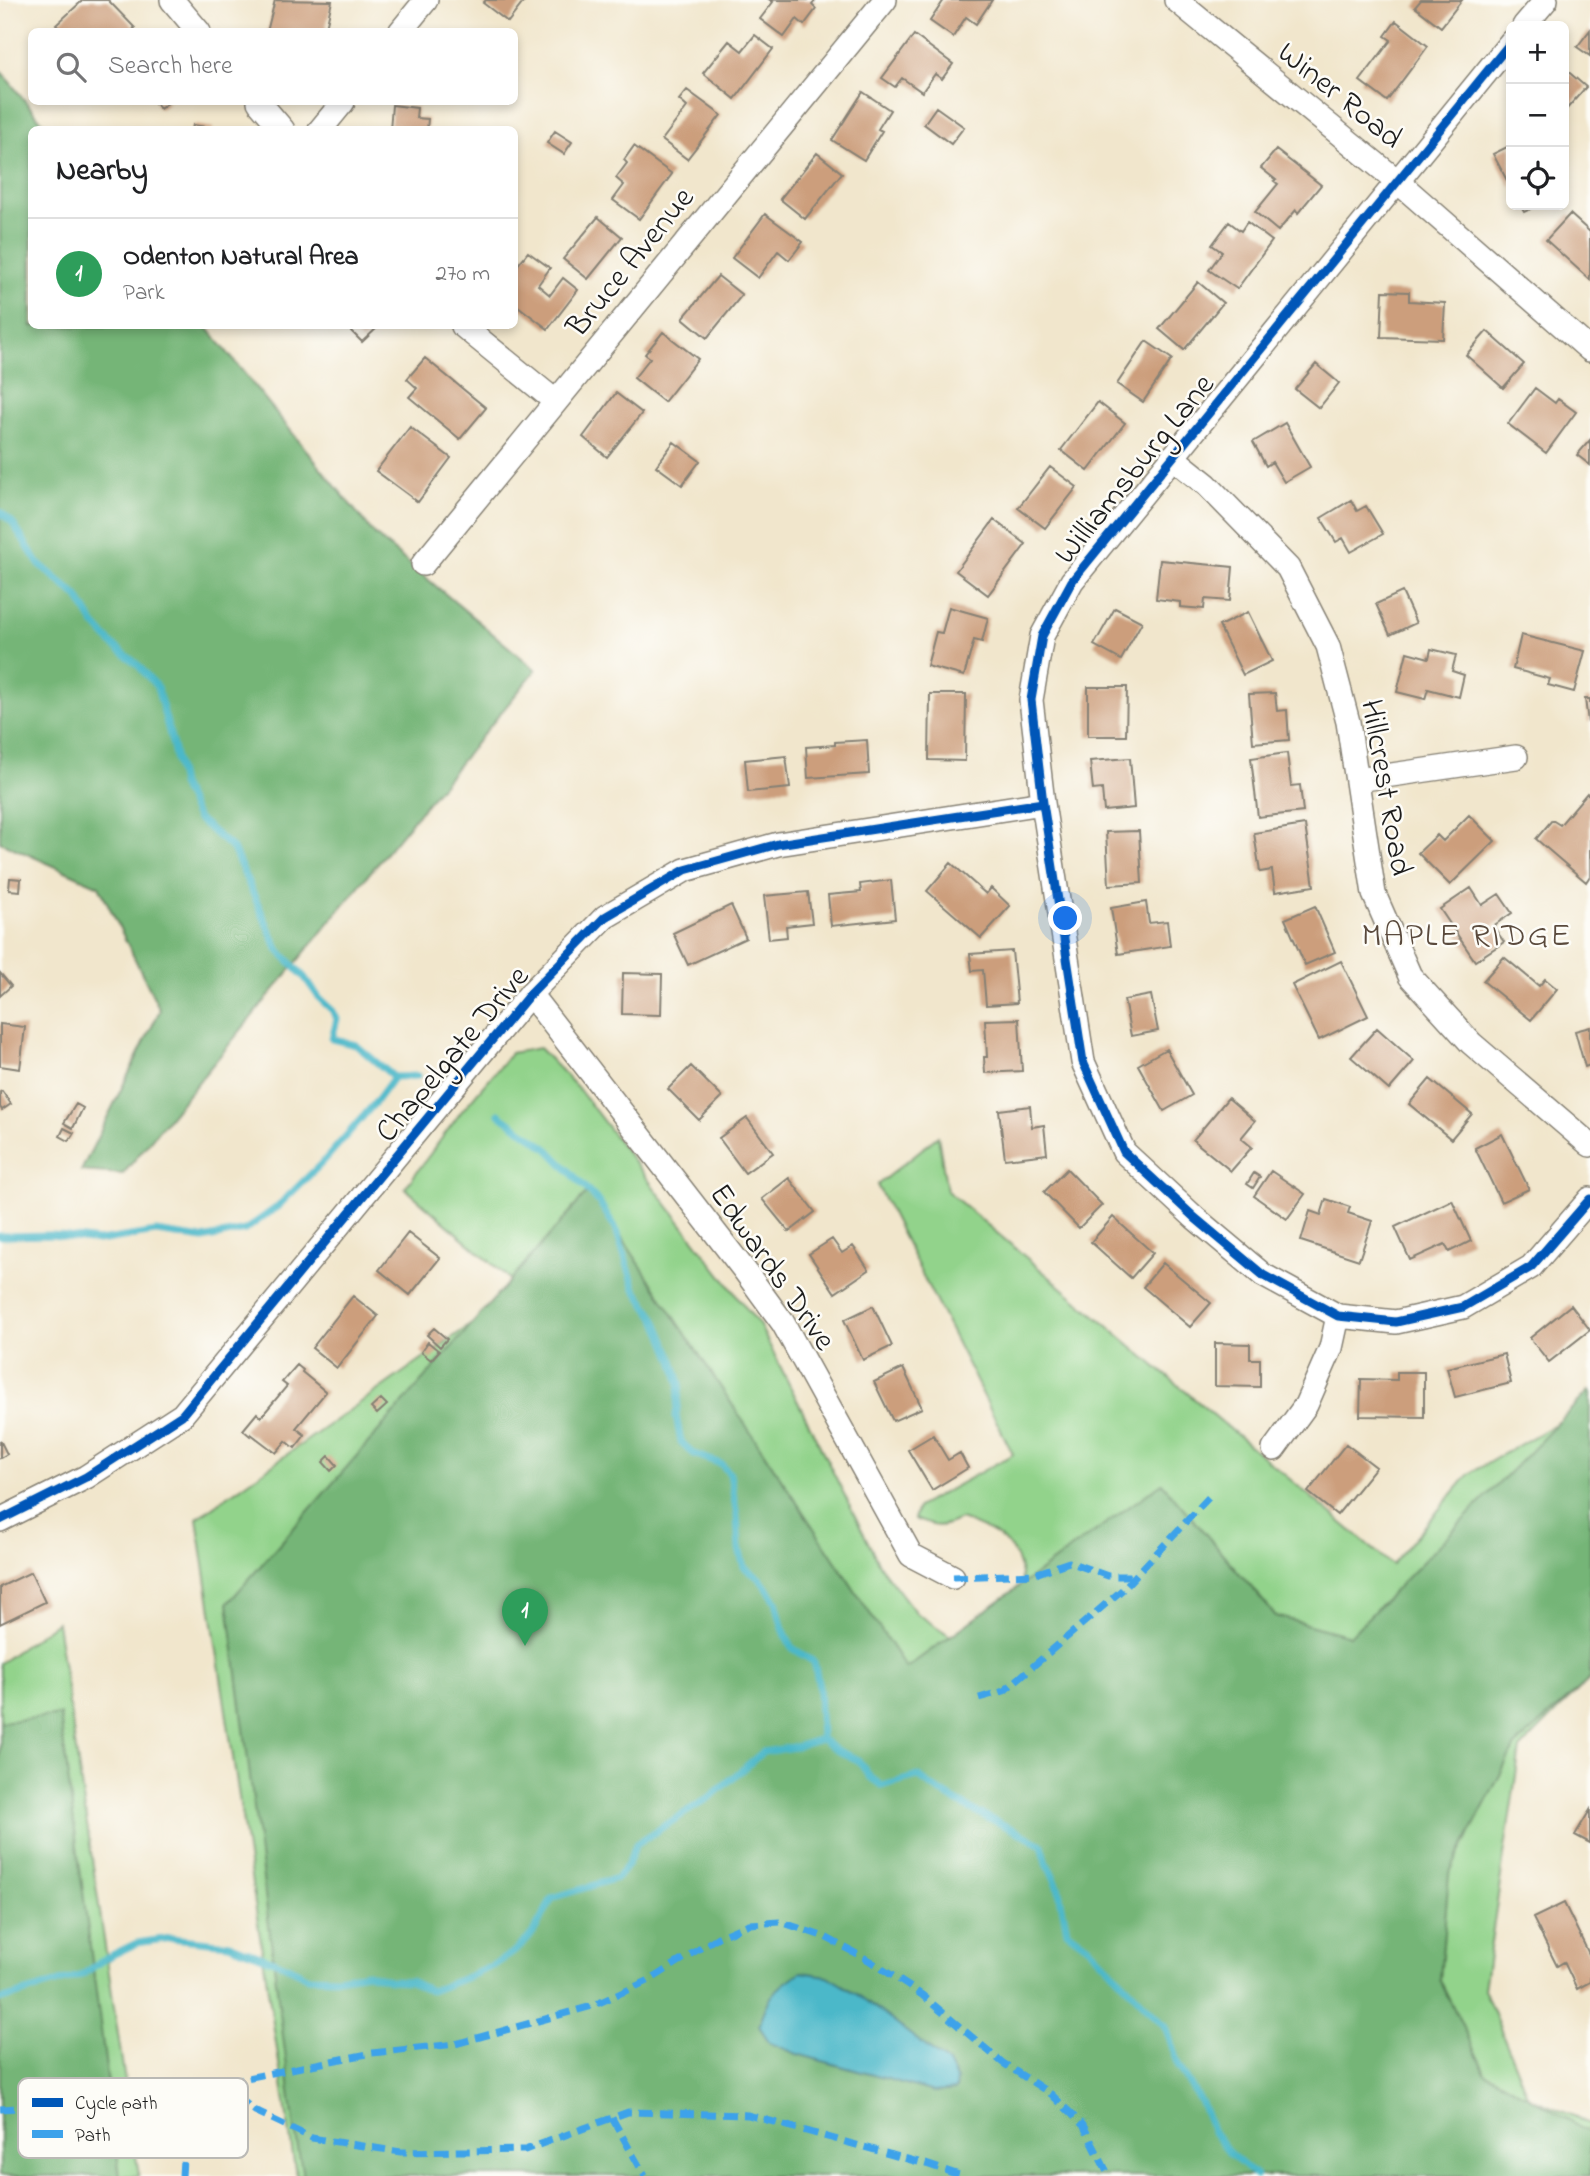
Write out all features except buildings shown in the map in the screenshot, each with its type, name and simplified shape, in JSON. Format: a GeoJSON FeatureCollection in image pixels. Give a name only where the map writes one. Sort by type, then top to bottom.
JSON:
{"type":"FeatureCollection","features":[{"type":"Feature","properties":{"kind":"street"},"geometry":{"type":"LineString","coordinates":[[172,0],[196,28]]}},
{"type":"Feature","properties":{"kind":"street"},"geometry":{"type":"LineString","coordinates":[[403,28],[426,0]]}},
{"type":"Feature","properties":{"kind":"street","name":"Bruce Avenue"},"geometry":{"type":"LineString","coordinates":[[423,564],[885,0]]}},
{"type":"Feature","properties":{"kind":"street","name":"Winer Road"},"geometry":{"type":"LineString","coordinates":[[1176,0],[1397,181],[1590,350]]}},
{"type":"Feature","properties":{"kind":"street"},"geometry":{"type":"LineString","coordinates":[[1528,21],[1546,0]]}},
{"type":"Feature","properties":{"kind":"street","name":"Williamsburg Lane"},"geometry":{"type":"LineString","coordinates":[[1338,1316],[1263,1275],[1195,1218],[1124,1152],[1083,1062],[1043,803],[1031,700],[1042,636],[1072,581],[1506,48]]}},
{"type":"Feature","properties":{"kind":"street"},"geometry":{"type":"LineString","coordinates":[[262,105],[280,126]]}},
{"type":"Feature","properties":{"kind":"street"},"geometry":{"type":"LineString","coordinates":[[323,126],[341,105]]}},
{"type":"Feature","properties":{"kind":"street"},"geometry":{"type":"LineString","coordinates":[[467,329],[555,401]]}},
{"type":"Feature","properties":{"kind":"street","name":"Hillcrest Road"},"geometry":{"type":"LineString","coordinates":[[1172,457],[1207,485],[1288,568],[1328,646],[1348,722],[1374,894],[1410,976],[1471,1043],[1590,1145]]}},
{"type":"Feature","properties":{"kind":"street"},"geometry":{"type":"LineString","coordinates":[[1357,780],[1517,757]]}},
{"type":"Feature","properties":{"kind":"street","name":"Chapelgate Drive"},"geometry":{"type":"LineString","coordinates":[[0,1520],[86,1477],[183,1415],[530,994],[605,917],[685,870],[778,844],[1043,803]]}},
{"type":"Feature","properties":{"kind":"street","name":"Edwards Drive"},"geometry":{"type":"LineString","coordinates":[[530,994],[783,1323],[911,1555],[953,1577]]}},
{"type":"Feature","properties":{"kind":"street"},"geometry":{"type":"LineString","coordinates":[[1274,1449],[1306,1405],[1331,1348],[1338,1316],[1396,1322],[1463,1307],[1531,1267],[1590,1199]]}},
{"type":"Feature","properties":{"kind":"green space"},"geometry":{"type":"Polygon","coordinates":[[[0,70],[46,126],[28,126],[28,329],[208,329],[375,535],[536,670],[123,1174],[81,1171],[160,1010],[99,886],[0,842],[0,70]]]}},
{"type":"Feature","properties":{"kind":"green space"},"geometry":{"type":"Polygon","coordinates":[[[539,1048],[577,1087],[760,1326],[880,1566],[916,1613],[952,1637],[1022,1594],[1022,1578],[1014,1553],[998,1536],[960,1519],[937,1526],[914,1519],[918,1507],[1013,1454],[877,1185],[938,1136],[947,1191],[1392,1565],[1469,1474],[1590,1404],[1590,1678],[1520,1749],[1484,1989],[1528,2097],[1590,2123],[1590,2176],[296,2176],[197,1518],[521,1289],[405,1188],[461,1112],[511,1053],[539,1048]]]}},
{"type":"Feature","properties":{"kind":"green space"},"geometry":{"type":"Polygon","coordinates":[[[590,1189],[906,1668],[1162,1483],[1276,1616],[1350,1636],[1590,1390],[1590,1679],[1515,1746],[1449,1874],[1440,1980],[1485,2072],[1590,2132],[1590,2176],[303,2176],[228,1603],[590,1189]]]}},
{"type":"Feature","properties":{"kind":"green space"},"geometry":{"type":"Polygon","coordinates":[[[57,1622],[124,2078],[18,2078],[18,2158],[136,2158],[139,2176],[0,2176],[0,1663],[57,1622]]]}},
{"type":"Feature","properties":{"kind":"green space"},"geometry":{"type":"Polygon","coordinates":[[[60,1715],[107,2078],[18,2078],[18,2158],[118,2158],[120,2176],[0,2176],[0,1722],[60,1715]]]}},
{"type":"Feature","properties":{"kind":"water"},"geometry":{"type":"Polygon","coordinates":[[[801,1972],[827,1976],[857,1994],[948,2063],[957,2081],[956,2090],[934,2092],[797,2054],[770,2043],[759,2026],[766,2007],[779,1988],[801,1972]]]}},
{"type":"Feature","properties":{"kind":"waterway"},"geometry":{"type":"LineString","coordinates":[[0,512],[12,522],[38,563],[78,597],[94,624],[113,645],[137,664],[157,687],[181,785],[197,818],[233,849],[278,949],[333,1011],[337,1019],[332,1039],[356,1045],[394,1077],[417,1076]]}},
{"type":"Feature","properties":{"kind":"waterway"},"geometry":{"type":"LineString","coordinates":[[0,1236],[52,1235],[98,1241],[156,1232],[203,1239],[245,1230],[277,1207],[323,1162],[394,1077]]}},
{"type":"Feature","properties":{"kind":"waterway"},"geometry":{"type":"LineString","coordinates":[[499,1114],[548,1149],[599,1202],[616,1229],[635,1289],[656,1319],[673,1360],[680,1384],[676,1416],[681,1442],[694,1454],[721,1464],[730,1474],[739,1549],[744,1567],[760,1579],[776,1601],[791,1647],[814,1662],[819,1686],[821,1739],[836,1750],[858,1760],[870,1777],[882,1786],[918,1776],[963,1805],[1042,1845],[1058,1886],[1067,1931],[1090,1948],[1166,2027],[1178,2065],[1201,2103],[1213,2132],[1230,2154],[1256,2176]]}},
{"type":"Feature","properties":{"kind":"waterway"},"geometry":{"type":"LineString","coordinates":[[0,2000],[82,1975],[106,1958],[137,1943],[171,1938],[229,1944],[289,1967],[306,1977],[338,1978],[367,1973],[389,1980],[410,1981],[431,1991],[482,1971],[506,1958],[535,1930],[552,1898],[617,1878],[628,1864],[636,1844],[710,1797],[763,1752],[795,1747],[821,1739]]}},
{"type":"Feature","properties":{"kind":"marked path"},"geometry":{"type":"LineString","coordinates":[[979,1698],[1004,1691],[1122,1590],[1210,1496]]}},
{"type":"Feature","properties":{"kind":"marked path"},"geometry":{"type":"LineString","coordinates":[[953,1577],[1035,1574],[1069,1562],[1108,1576],[1136,1576]]}},
{"type":"Feature","properties":{"kind":"marked path"},"geometry":{"type":"LineString","coordinates":[[247,2078],[372,2053],[455,2044],[592,2006],[650,1980],[718,1937],[749,1924],[781,1922],[825,1937],[870,1961],[922,1995],[1003,2063],[1051,2094],[1083,2125],[1109,2176]]}},
{"type":"Feature","properties":{"kind":"marked path"},"geometry":{"type":"LineString","coordinates":[[248,2105],[312,2138],[401,2152],[525,2150],[628,2112],[748,2115],[962,2176]]}},
{"type":"Feature","properties":{"kind":"marked path"},"geometry":{"type":"LineString","coordinates":[[0,2109],[18,2108]]}},
{"type":"Feature","properties":{"kind":"marked path"},"geometry":{"type":"LineString","coordinates":[[612,2118],[645,2176]]}},
{"type":"Feature","properties":{"kind":"marked path"},"geometry":{"type":"LineString","coordinates":[[182,2176],[183,2158]]}},
{"type":"Feature","properties":{"kind":"cycle path"},"geometry":{"type":"LineString","coordinates":[[1506,48],[1072,581],[1042,636],[1031,700],[1043,803],[1083,1062],[1124,1152],[1195,1218],[1263,1275],[1338,1316],[1396,1322],[1463,1307],[1531,1267],[1590,1199]]}},
{"type":"Feature","properties":{"kind":"cycle path"},"geometry":{"type":"LineString","coordinates":[[0,1520],[86,1477],[182,1415],[530,994],[605,917],[685,870],[778,844],[1043,803]]}},
{"type":"Feature","properties":{"kind":"place","name":"Odenton Natural Area"},"geometry":{"type":"Point","coordinates":[525,1646]}},
{"type":"Feature","properties":{"kind":"district","name":"MAPLE RIDGE"},"geometry":{"type":"Point","coordinates":[1467,933]}}]}
